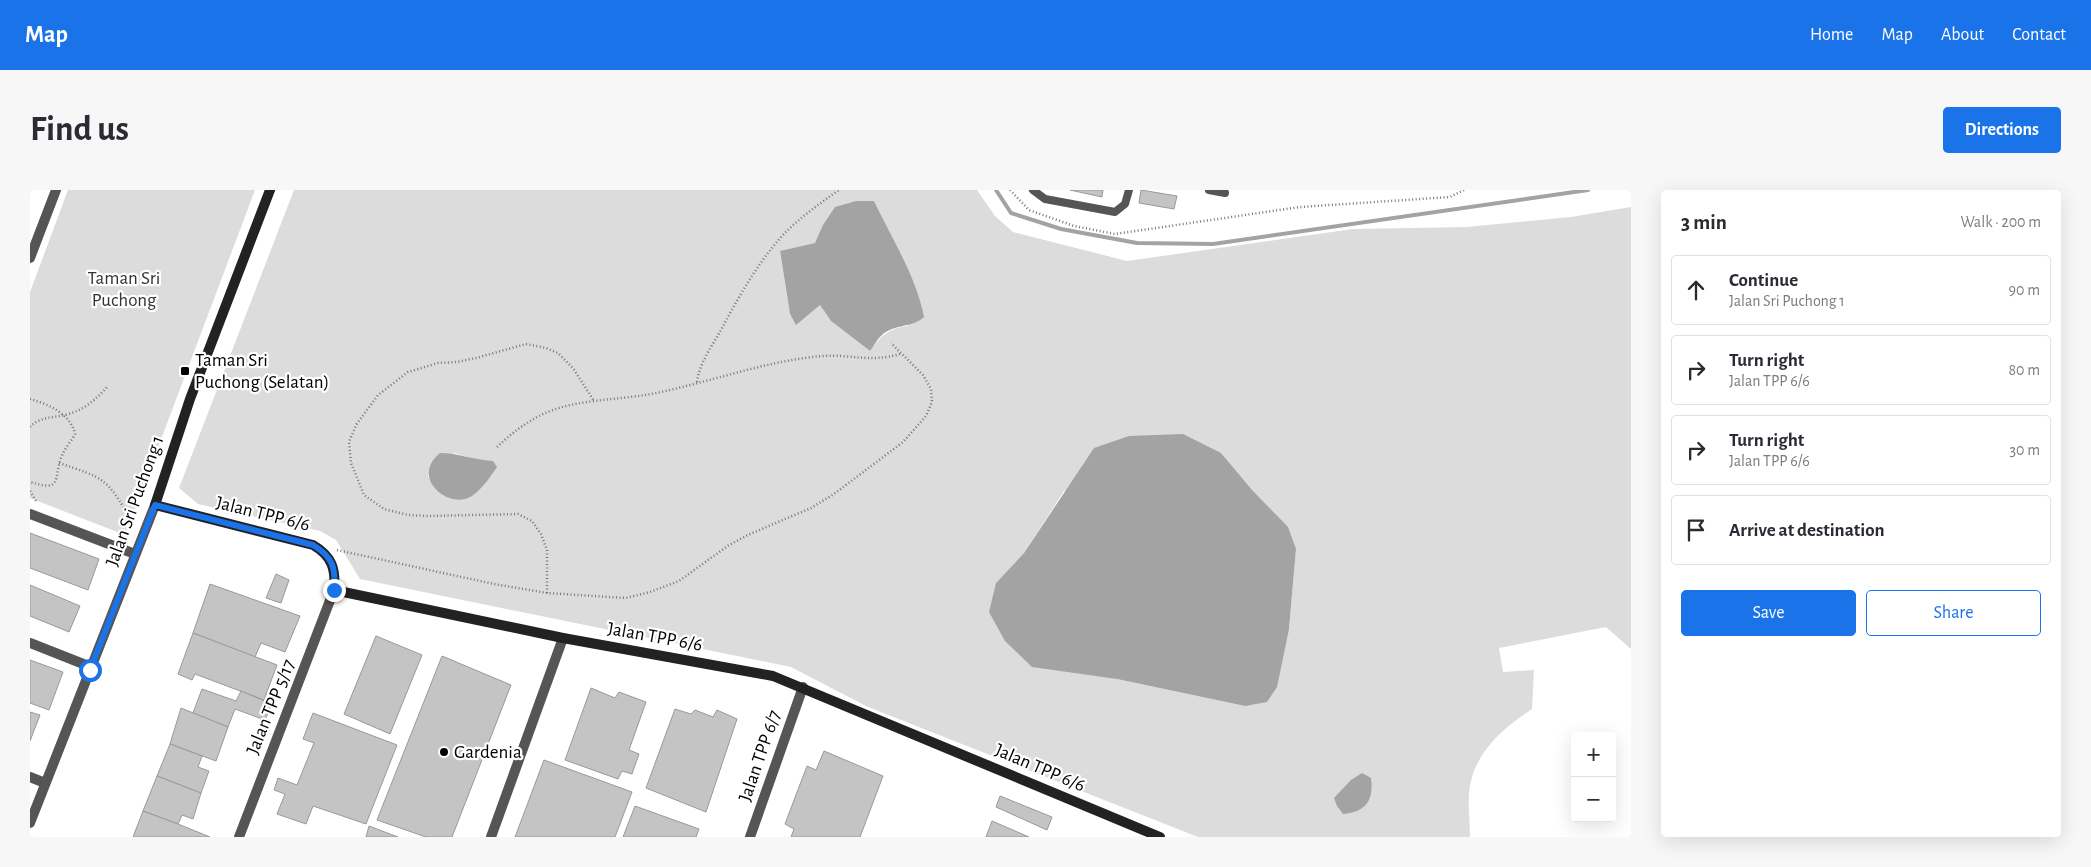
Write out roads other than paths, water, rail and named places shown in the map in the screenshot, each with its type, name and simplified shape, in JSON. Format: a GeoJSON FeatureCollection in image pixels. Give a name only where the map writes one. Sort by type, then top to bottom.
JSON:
{"type":"FeatureCollection","features":[{"type":"Feature","properties":{"kind":"street"},"geometry":{"type":"LineString","coordinates":[[30,258],[32,245],[56,190]]}},
{"type":"Feature","properties":{"kind":"street","name":"Jalan Sri Puchong 1"},"geometry":{"type":"LineString","coordinates":[[30,822],[155,505],[190,399],[270,190]]}},
{"type":"Feature","properties":{"kind":"street","name":"Jalan TPP 6/6"},"geometry":{"type":"LineString","coordinates":[[155,505],[313,545],[330,558],[334,569],[334,590],[563,638],[773,676],[1160,837]]}},
{"type":"Feature","properties":{"kind":"street"},"geometry":{"type":"LineString","coordinates":[[30,514],[135,554]]}},
{"type":"Feature","properties":{"kind":"street","name":"Jalan TPP 5/17"},"geometry":{"type":"LineString","coordinates":[[239,837],[334,590]]}},
{"type":"Feature","properties":{"kind":"street"},"geometry":{"type":"LineString","coordinates":[[490,837],[563,638]]}},
{"type":"Feature","properties":{"kind":"street"},"geometry":{"type":"LineString","coordinates":[[30,643],[91,667]]}},
{"type":"Feature","properties":{"kind":"street","name":"Jalan TPP 6/7"},"geometry":{"type":"LineString","coordinates":[[750,837],[803,687]]}},
{"type":"Feature","properties":{"kind":"street"},"geometry":{"type":"LineString","coordinates":[[30,777],[45,783]]}},
{"type":"Feature","properties":{"kind":"lane"},"geometry":{"type":"LineString","coordinates":[[1033,190],[1045,199],[1115,212],[1125,204],[1129,190]]}},
{"type":"Feature","properties":{"kind":"lane"},"geometry":{"type":"LineString","coordinates":[[1210,190],[1225,193]]}},
{"type":"Feature","properties":{"kind":"waterway"},"geometry":{"type":"LineString","coordinates":[[996,190],[1011,213],[1061,229],[1137,243],[1213,244],[1588,190]]}},
{"type":"Feature","properties":{"kind":"place","name":"Taman Sri Puchong (Selatan)"},"geometry":{"type":"Point","coordinates":[185,371]}},
{"type":"Feature","properties":{"kind":"place","name":"Gardenia"},"geometry":{"type":"Point","coordinates":[444,752]}},
{"type":"Feature","properties":{"kind":"park label","name":"Taman Sri Puchong"},"geometry":{"type":"Point","coordinates":[124,289]}}]}
